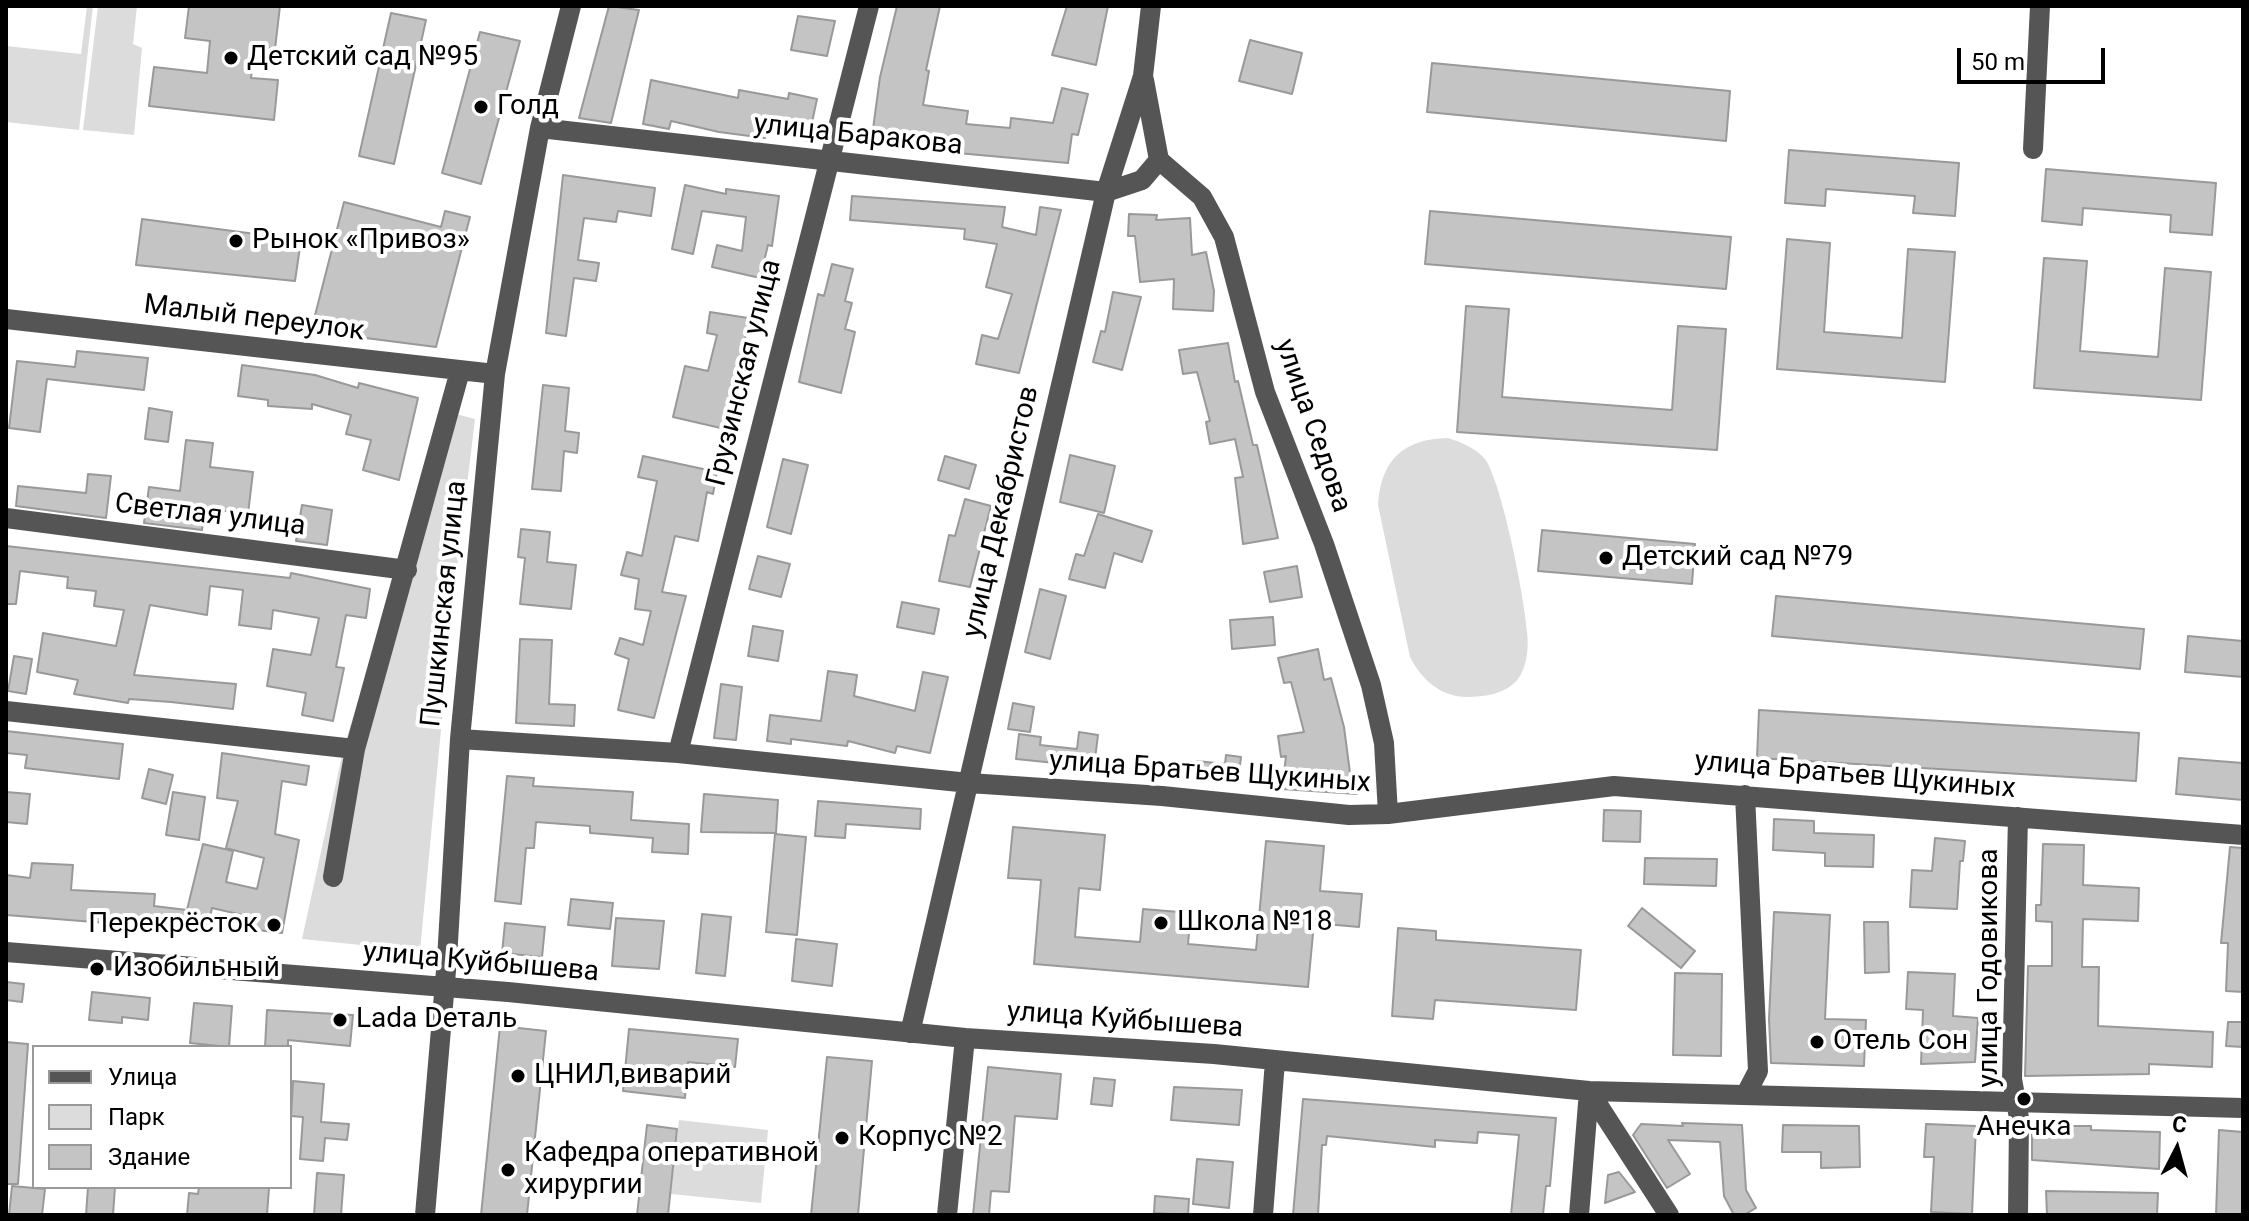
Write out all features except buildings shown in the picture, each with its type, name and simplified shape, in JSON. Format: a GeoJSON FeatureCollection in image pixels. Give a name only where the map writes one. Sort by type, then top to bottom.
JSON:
{"type":"FeatureCollection","features":[{"type":"Feature","properties":{"kind":"street","name":"Пушкинская улица"},"geometry":{"type":"LineString","coordinates":[[425,1215],[460,739],[495,374],[540,128],[571,6]]}},
{"type":"Feature","properties":{"kind":"street","name":"Грузинская улица"},"geometry":{"type":"LineString","coordinates":[[678,753],[869,6]]}},
{"type":"Feature","properties":{"kind":"street","name":"улица Декабристов"},"geometry":{"type":"LineString","coordinates":[[910,1033],[1106,192],[1143,76],[1151,6]]}},
{"type":"Feature","properties":{"kind":"street"},"geometry":{"type":"LineString","coordinates":[[2033,149],[2040,6]]}},
{"type":"Feature","properties":{"kind":"street"},"geometry":{"type":"LineString","coordinates":[[1143,76],[1159,160]]}},
{"type":"Feature","properties":{"kind":"street","name":"улица Баракова"},"geometry":{"type":"LineString","coordinates":[[540,128],[1106,192],[1142,180],[1159,160]]}},
{"type":"Feature","properties":{"kind":"street","name":"улица Седова"},"geometry":{"type":"LineString","coordinates":[[1159,160],[1202,197],[1224,237],[1265,392],[1324,544],[1371,685],[1384,743],[1388,814]]}},
{"type":"Feature","properties":{"kind":"street","name":"Малый переулок"},"geometry":{"type":"LineString","coordinates":[[6,319],[495,374]]}},
{"type":"Feature","properties":{"kind":"street"},"geometry":{"type":"LineString","coordinates":[[333,877],[355,749],[460,371]]}},
{"type":"Feature","properties":{"kind":"street","name":"Светлая улица"},"geometry":{"type":"LineString","coordinates":[[6,518],[407,570]]}},
{"type":"Feature","properties":{"kind":"street"},"geometry":{"type":"LineString","coordinates":[[6,711],[355,749]]}},
{"type":"Feature","properties":{"kind":"street","name":"улица Братьев Щукиных"},"geometry":{"type":"LineString","coordinates":[[460,739],[678,753],[969,783],[1162,796],[1349,815],[1388,814],[1614,786],[2243,835]]}},
{"type":"Feature","properties":{"kind":"street"},"geometry":{"type":"LineString","coordinates":[[1745,795],[1758,1071],[1746,1094]]}},
{"type":"Feature","properties":{"kind":"street","name":"улица Годовикова"},"geometry":{"type":"LineString","coordinates":[[2018,817],[2012,1079],[2017,1099],[2018,1215]]}},
{"type":"Feature","properties":{"kind":"street","name":"улица Куйбышева"},"geometry":{"type":"LineString","coordinates":[[6,952],[444,987],[965,1038],[1275,1061],[1589,1091],[2017,1099],[2243,1108]]}},
{"type":"Feature","properties":{"kind":"street"},"geometry":{"type":"LineString","coordinates":[[947,1215],[965,1038]]}},
{"type":"Feature","properties":{"kind":"street"},"geometry":{"type":"LineString","coordinates":[[1263,1215],[1275,1061]]}},
{"type":"Feature","properties":{"kind":"street"},"geometry":{"type":"LineString","coordinates":[[1579,1215],[1589,1091]]}},
{"type":"Feature","properties":{"kind":"street"},"geometry":{"type":"LineString","coordinates":[[1589,1091],[1669,1215]]}},
{"type":"Feature","properties":{"kind":"green space"},"geometry":{"type":"Polygon","coordinates":[[[87,6],[93,6],[79,130],[6,122],[6,46],[81,54],[87,6]]]}},
{"type":"Feature","properties":{"kind":"green space"},"geometry":{"type":"Polygon","coordinates":[[[98,6],[137,6],[133,44],[142,48],[134,135],[83,130],[98,6]]]}},
{"type":"Feature","properties":{"kind":"green space"},"geometry":{"type":"Polygon","coordinates":[[[448,412],[475,419],[454,593],[420,951],[302,939],[344,746],[448,412]]]}},
{"type":"Feature","properties":{"kind":"green space"},"geometry":{"type":"Polygon","coordinates":[[[1448,438],[1478,452],[1485,459],[1492,472],[1512,542],[1525,616],[1527,650],[1518,679],[1494,694],[1467,697],[1449,694],[1426,679],[1410,657],[1378,505],[1384,475],[1398,455],[1419,442],[1448,438]]]}},
{"type":"Feature","properties":{"kind":"green space"},"geometry":{"type":"Polygon","coordinates":[[[679,1120],[768,1130],[761,1203],[671,1194],[679,1120]]]}},
{"type":"Feature","properties":{"kind":"place","name":"Детский сад №95"},"geometry":{"type":"Point","coordinates":[231,58]}},
{"type":"Feature","properties":{"kind":"place","name":"Голд"},"geometry":{"type":"Point","coordinates":[481,107]}},
{"type":"Feature","properties":{"kind":"place","name":"Рынок «Привоз»"},"geometry":{"type":"Point","coordinates":[236,241]}},
{"type":"Feature","properties":{"kind":"place","name":"Детский сад №79"},"geometry":{"type":"Point","coordinates":[1606,558]}},
{"type":"Feature","properties":{"kind":"place","name":"Школа №18"},"geometry":{"type":"Point","coordinates":[1161,923]}},
{"type":"Feature","properties":{"kind":"place","name":"Перекрёсток"},"geometry":{"type":"Point","coordinates":[274,925]}},
{"type":"Feature","properties":{"kind":"place","name":"Изобильный"},"geometry":{"type":"Point","coordinates":[97,969]}},
{"type":"Feature","properties":{"kind":"place","name":"Lada Dеталь"},"geometry":{"type":"Point","coordinates":[340,1020]}},
{"type":"Feature","properties":{"kind":"place","name":"Отель Сон"},"geometry":{"type":"Point","coordinates":[1817,1042]}},
{"type":"Feature","properties":{"kind":"place","name":"ЦНИЛ,виварий"},"geometry":{"type":"Point","coordinates":[518,1076]}},
{"type":"Feature","properties":{"kind":"place","name":"Анечка"},"geometry":{"type":"Point","coordinates":[2024,1099]}},
{"type":"Feature","properties":{"kind":"place","name":"Корпус №2"},"geometry":{"type":"Point","coordinates":[842,1138]}},
{"type":"Feature","properties":{"kind":"place","name":"Кафедра оперативной хирургии"},"geometry":{"type":"Point","coordinates":[508,1170]}}]}
